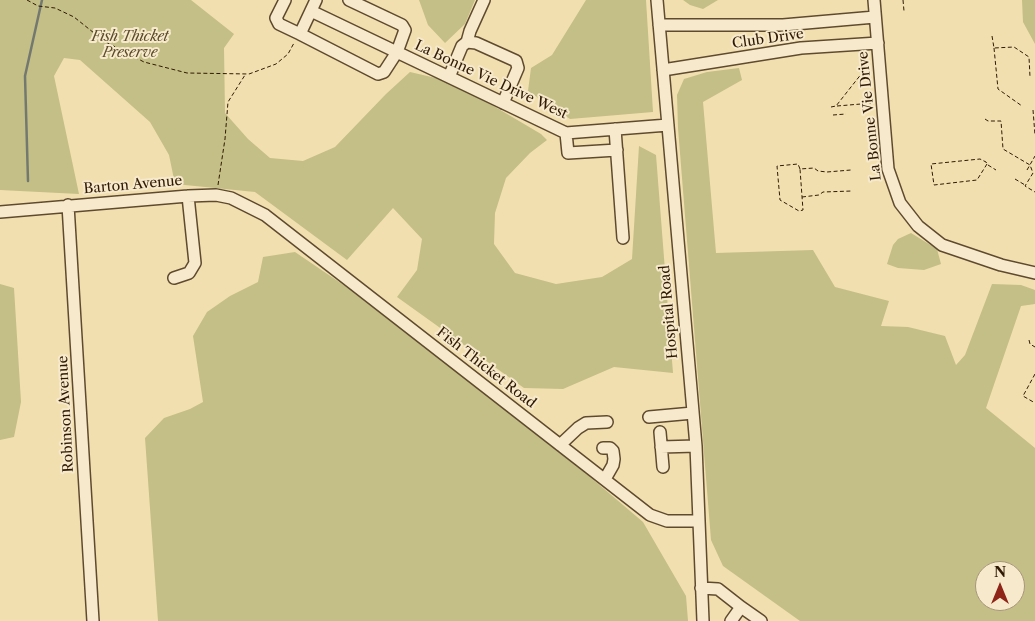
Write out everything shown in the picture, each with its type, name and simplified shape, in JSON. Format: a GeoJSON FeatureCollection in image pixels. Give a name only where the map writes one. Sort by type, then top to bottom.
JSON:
{"type":"FeatureCollection","features":[{"type":"Feature","properties":{"kind":"street"},"geometry":{"type":"LineString","coordinates":[[285,0],[276,18],[279,24],[378,74],[384,72],[397,52],[405,30],[402,25],[349,0]]}},
{"type":"Feature","properties":{"kind":"street"},"geometry":{"type":"LineString","coordinates":[[300,34],[316,0]]}},
{"type":"Feature","properties":{"kind":"street"},"geometry":{"type":"LineString","coordinates":[[449,77],[462,46],[467,42],[484,0]]}},
{"type":"Feature","properties":{"kind":"street","name":"Hospital Road"},"geometry":{"type":"LineString","coordinates":[[657,0],[696,446],[703,621]]}},
{"type":"Feature","properties":{"kind":"street","name":"La Bonne Vie Drive"},"geometry":{"type":"LineString","coordinates":[[874,0],[888,169],[900,203],[918,226],[942,245],[1000,265],[1035,273]]}},
{"type":"Feature","properties":{"kind":"street","name":"La Bonne Vie Drive West"},"geometry":{"type":"LineString","coordinates":[[311,11],[566,133],[668,125]]}},
{"type":"Feature","properties":{"kind":"street"},"geometry":{"type":"LineString","coordinates":[[659,25],[783,25],[875,17]]}},
{"type":"Feature","properties":{"kind":"street"},"geometry":{"type":"LineString","coordinates":[[467,42],[476,43],[516,62],[518,68],[503,103]]}},
{"type":"Feature","properties":{"kind":"street","name":"Club Drive"},"geometry":{"type":"LineString","coordinates":[[663,70],[801,48],[878,43]]}},
{"type":"Feature","properties":{"kind":"street"},"geometry":{"type":"LineString","coordinates":[[615,129],[623,238]]}},
{"type":"Feature","properties":{"kind":"street"},"geometry":{"type":"LineString","coordinates":[[566,133],[568,153],[617,150]]}},
{"type":"Feature","properties":{"kind":"street","name":"Barton Avenue"},"geometry":{"type":"LineString","coordinates":[[0,212],[68,205],[216,195],[232,198],[264,215]]}},
{"type":"Feature","properties":{"kind":"street"},"geometry":{"type":"LineString","coordinates":[[174,278],[189,274],[195,263],[188,196]]}},
{"type":"Feature","properties":{"kind":"street","name":"Robinson Avenue"},"geometry":{"type":"LineString","coordinates":[[68,205],[93,621]]}},
{"type":"Feature","properties":{"kind":"street","name":"Fish Thicket Road"},"geometry":{"type":"LineString","coordinates":[[264,215],[605,479],[642,510],[659,520],[675,522],[698,521]]}},
{"type":"Feature","properties":{"kind":"street"},"geometry":{"type":"LineString","coordinates":[[649,417],[692,413]]}},
{"type":"Feature","properties":{"kind":"street"},"geometry":{"type":"LineString","coordinates":[[560,445],[578,428],[586,424],[607,422]]}},
{"type":"Feature","properties":{"kind":"street"},"geometry":{"type":"LineString","coordinates":[[660,432],[663,467]]}},
{"type":"Feature","properties":{"kind":"street"},"geometry":{"type":"LineString","coordinates":[[661,447],[696,446]]}},
{"type":"Feature","properties":{"kind":"street"},"geometry":{"type":"LineString","coordinates":[[603,448],[610,448],[614,451],[614,465],[605,479]]}},
{"type":"Feature","properties":{"kind":"street"},"geometry":{"type":"LineString","coordinates":[[701,588],[718,589],[761,621]]}},
{"type":"Feature","properties":{"kind":"street"},"geometry":{"type":"LineString","coordinates":[[734,620],[741,607]]}},
{"type":"Feature","properties":{"kind":"path"},"geometry":{"type":"LineString","coordinates":[[27,0],[38,6],[55,8],[74,18],[104,42],[144,62],[188,73],[246,74],[276,64],[288,54],[300,34]]}},
{"type":"Feature","properties":{"kind":"path"},"geometry":{"type":"LineString","coordinates":[[903,0],[904,12]]}},
{"type":"Feature","properties":{"kind":"path"},"geometry":{"type":"LineString","coordinates":[[992,36],[998,89],[1022,106]]}},
{"type":"Feature","properties":{"kind":"path"},"geometry":{"type":"LineString","coordinates":[[994,48],[1014,47],[1029,57],[1030,77]]}},
{"type":"Feature","properties":{"kind":"path"},"geometry":{"type":"LineString","coordinates":[[836,106],[866,68],[872,66]]}},
{"type":"Feature","properties":{"kind":"path"},"geometry":{"type":"LineString","coordinates":[[216,195],[225,139],[228,102],[246,74]]}},
{"type":"Feature","properties":{"kind":"path"},"geometry":{"type":"LineString","coordinates":[[831,106],[875,103]]}},
{"type":"Feature","properties":{"kind":"path"},"geometry":{"type":"LineString","coordinates":[[1033,110],[1035,135]]}},
{"type":"Feature","properties":{"kind":"path"},"geometry":{"type":"LineString","coordinates":[[833,115],[846,114]]}},
{"type":"Feature","properties":{"kind":"path"},"geometry":{"type":"LineString","coordinates":[[985,119],[988,121],[1000,121],[1003,149],[1030,165],[1033,173],[1026,185]]}},
{"type":"Feature","properties":{"kind":"path"},"geometry":{"type":"LineString","coordinates":[[1027,170],[1035,156]]}},
{"type":"Feature","properties":{"kind":"path"},"geometry":{"type":"LineString","coordinates":[[987,164],[977,180],[934,185],[932,164],[980,159],[996,170]]}},
{"type":"Feature","properties":{"kind":"path"},"geometry":{"type":"LineString","coordinates":[[798,164],[800,169],[803,210],[799,211],[780,200],[777,166],[798,164]]}},
{"type":"Feature","properties":{"kind":"path"},"geometry":{"type":"LineString","coordinates":[[800,169],[814,168],[818,171],[827,172],[851,170]]}},
{"type":"Feature","properties":{"kind":"path"},"geometry":{"type":"LineString","coordinates":[[1015,179],[1035,192]]}},
{"type":"Feature","properties":{"kind":"path"},"geometry":{"type":"LineString","coordinates":[[802,197],[819,195],[823,192],[852,190]]}},
{"type":"Feature","properties":{"kind":"path"},"geometry":{"type":"LineString","coordinates":[[1029,340],[1030,344],[1035,347]]}},
{"type":"Feature","properties":{"kind":"path"},"geometry":{"type":"LineString","coordinates":[[1035,374],[1023,396],[1035,403]]}},
{"type":"Feature","properties":{"kind":"green space","name":"Fish Thicket Preserve"},"geometry":{"type":"Polygon","coordinates":[[[0,0],[191,0],[234,34],[224,48],[225,113],[248,139],[270,158],[303,161],[335,147],[410,72],[453,82],[541,134],[547,140],[530,153],[506,178],[495,213],[494,244],[515,273],[556,284],[602,277],[632,259],[639,146],[656,155],[673,373],[614,367],[563,389],[524,388],[397,297],[417,270],[422,239],[393,208],[347,260],[255,192],[175,184],[169,155],[150,122],[80,60],[64,58],[54,76],[79,194],[0,190],[0,0]]]}},
{"type":"Feature","properties":{"kind":"green space"},"geometry":{"type":"Polygon","coordinates":[[[419,0],[475,0],[465,24],[445,43],[428,25],[419,0]]]}},
{"type":"Feature","properties":{"kind":"green space"},"geometry":{"type":"Polygon","coordinates":[[[586,0],[646,0],[653,112],[570,119],[528,91],[531,68],[552,55],[586,0]]]}},
{"type":"Feature","properties":{"kind":"green space"},"geometry":{"type":"Polygon","coordinates":[[[683,0],[718,0],[703,9],[690,5],[683,0]]]}},
{"type":"Feature","properties":{"kind":"green space"},"geometry":{"type":"Polygon","coordinates":[[[1022,0],[1035,0],[1035,44],[1023,22],[1022,0]]]}},
{"type":"Feature","properties":{"kind":"green space"},"geometry":{"type":"Polygon","coordinates":[[[739,68],[742,80],[703,102],[716,253],[813,250],[835,287],[889,301],[881,326],[908,327],[945,336],[956,365],[965,355],[992,284],[1021,285],[1035,290],[1035,304],[1021,306],[986,408],[1035,448],[1035,621],[800,621],[723,566],[711,540],[678,128],[677,95],[684,79],[707,72],[739,68]]]}},
{"type":"Feature","properties":{"kind":"green space"},"geometry":{"type":"Polygon","coordinates":[[[911,233],[937,249],[941,264],[924,270],[898,268],[887,264],[893,245],[898,239],[911,233]]]}},
{"type":"Feature","properties":{"kind":"green space"},"geometry":{"type":"Polygon","coordinates":[[[295,252],[345,286],[563,454],[643,522],[686,596],[688,621],[158,621],[145,438],[164,418],[190,409],[203,402],[193,336],[207,312],[230,296],[258,282],[263,257],[295,252]]]}},
{"type":"Feature","properties":{"kind":"green space"},"geometry":{"type":"Polygon","coordinates":[[[0,284],[14,288],[21,402],[14,437],[0,440],[0,284]]]}},
{"type":"Feature","properties":{"kind":"waterway"},"geometry":{"type":"LineString","coordinates":[[28,181],[25,76],[42,0]]}}]}
